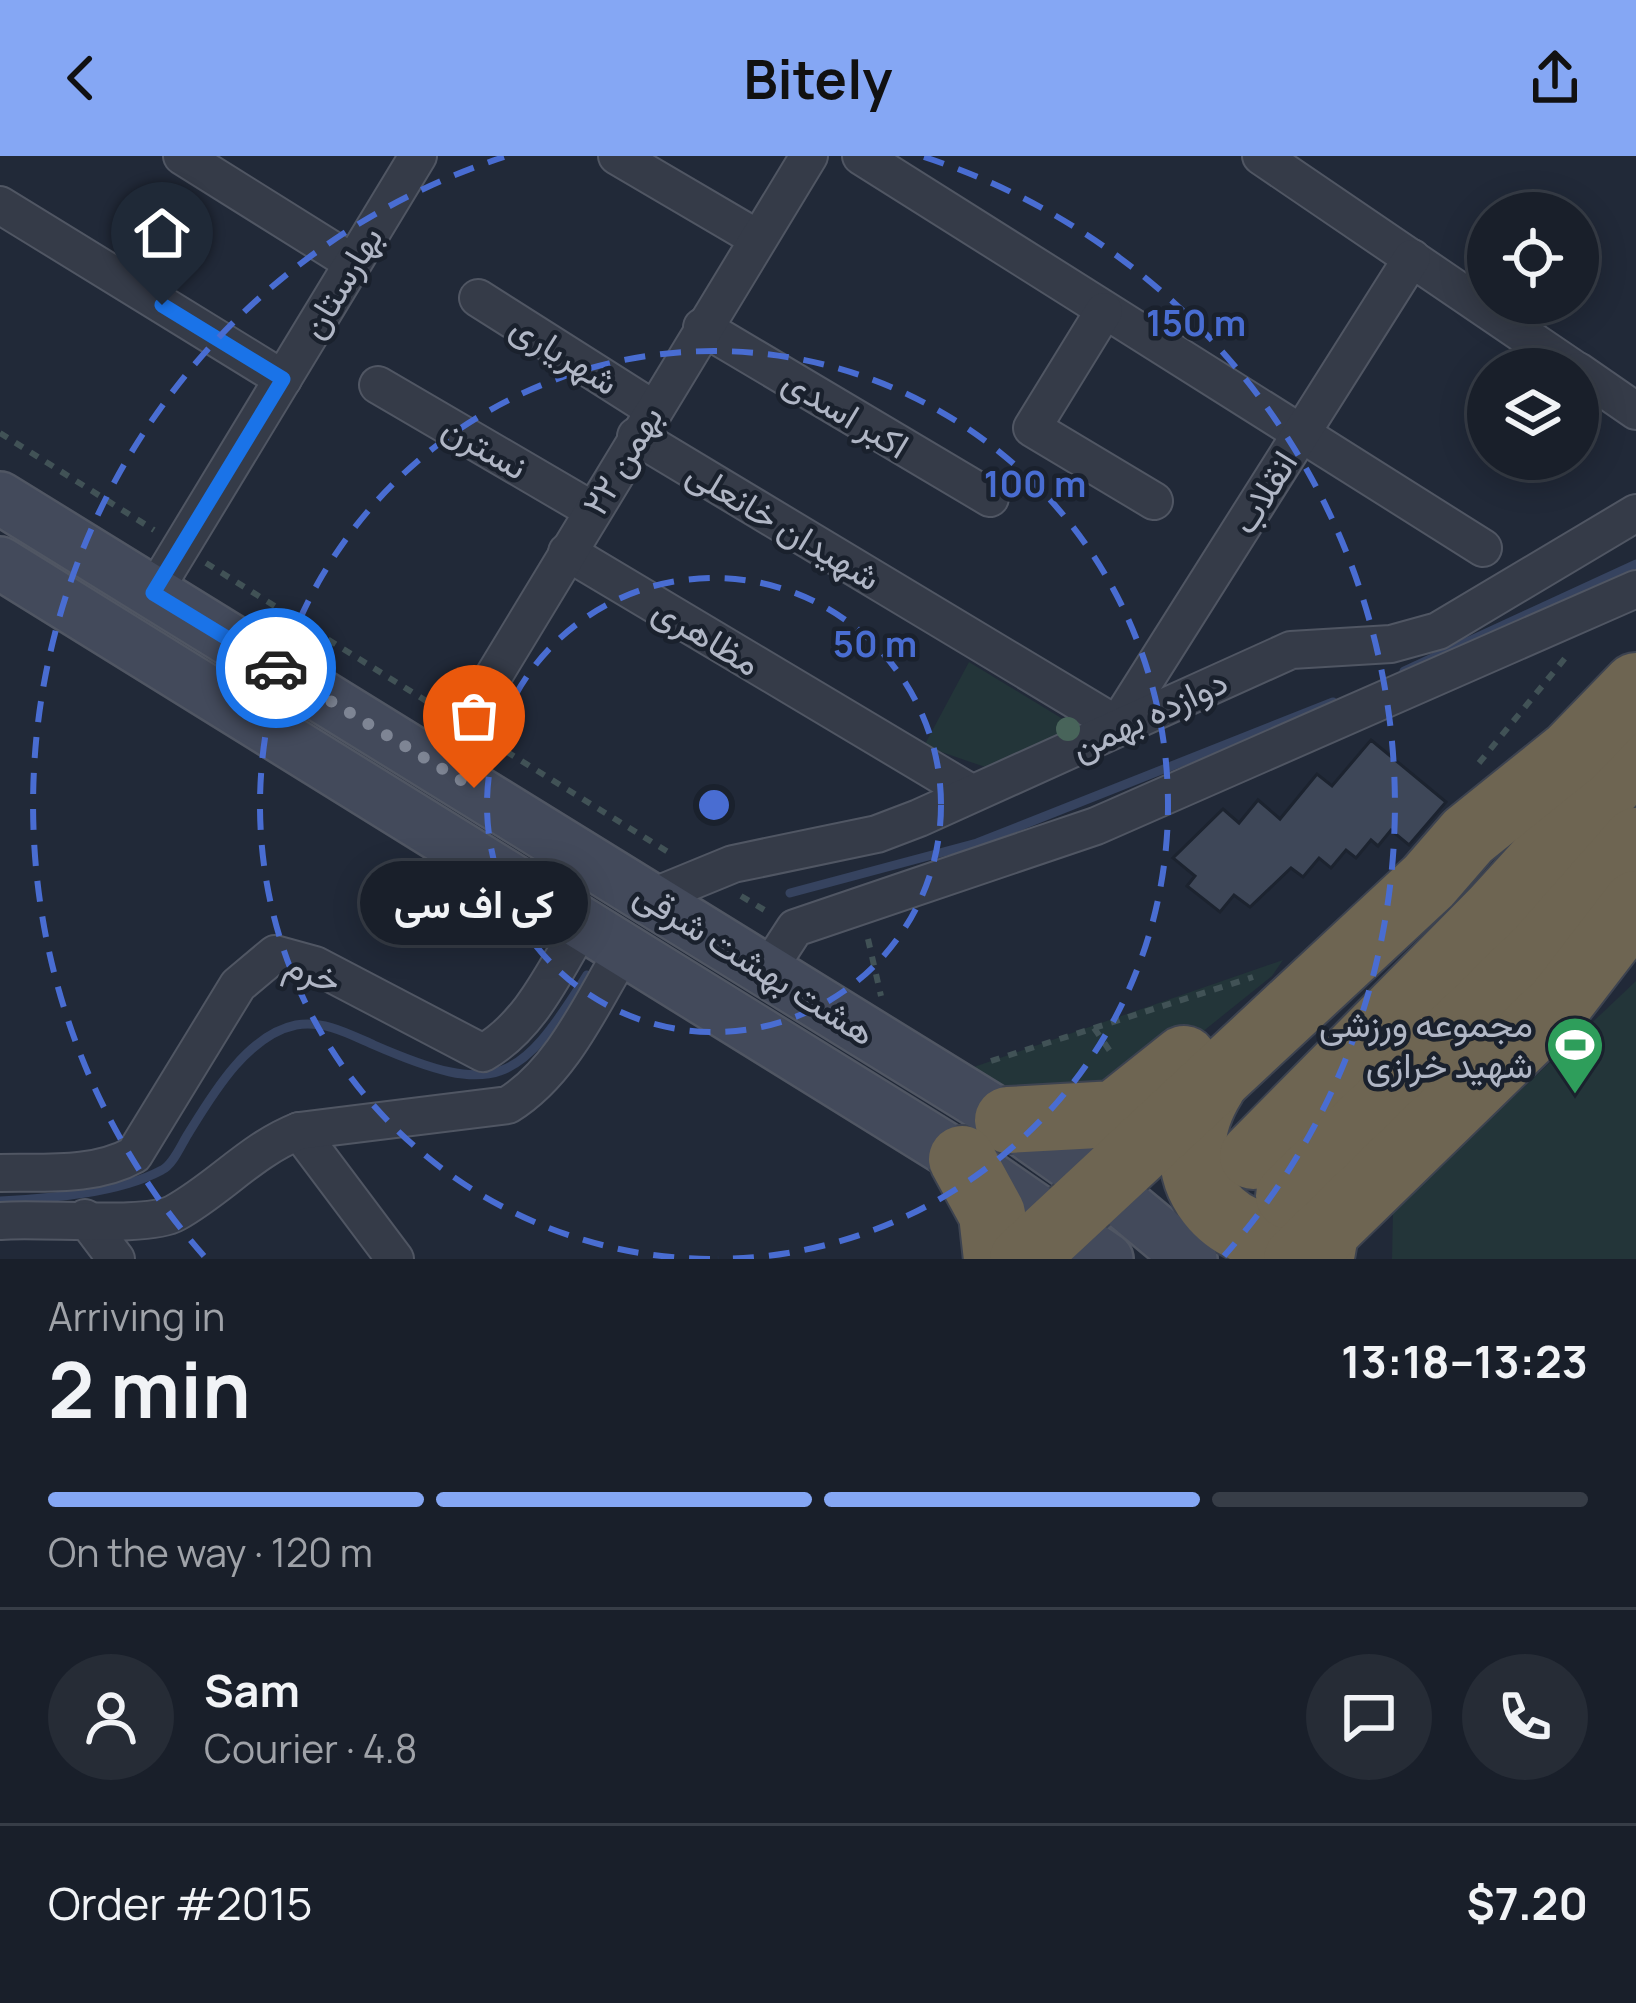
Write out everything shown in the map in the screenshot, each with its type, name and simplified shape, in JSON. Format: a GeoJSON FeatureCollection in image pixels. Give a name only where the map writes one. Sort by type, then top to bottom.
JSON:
{"type":"FeatureCollection","features":[{"type":"Feature","properties":{"kind":"highway"},"geometry":{"type":"LineString","coordinates":[[1074,1233],[1215,1082],[1468,836],[1571,753],[1636,686]]}},
{"type":"Feature","properties":{"kind":"highway"},"geometry":{"type":"LineString","coordinates":[[1215,1082],[1198,1110],[1190,1142],[1194,1173],[1208,1203],[1232,1226],[1262,1240],[1294,1243],[1297,1221],[1495,911],[1636,756]]}},
{"type":"Feature","properties":{"kind":"highway"},"geometry":{"type":"LineString","coordinates":[[1297,1221],[1636,842]]}},
{"type":"Feature","properties":{"kind":"highway"},"geometry":{"type":"LineString","coordinates":[[1297,1221],[1560,1003],[1636,904]]}},
{"type":"Feature","properties":{"kind":"highway"},"geometry":{"type":"LineString","coordinates":[[998,1259],[988,1118],[1114,1114],[1266,988],[1323,981]]}},
{"type":"Feature","properties":{"kind":"main road","name":"هشت بهشت شرقی"},"geometry":{"type":"LineString","coordinates":[[0,498],[153,593],[451,746],[650,898],[988,1118],[1074,1233],[1191,1259]]}},
{"type":"Feature","properties":{"kind":"main road","name":"هشت بهشت شرقی"},"geometry":{"type":"LineString","coordinates":[[0,563],[604,936],[988,1118]]}},
{"type":"Feature","properties":{"kind":"main road"},"geometry":{"type":"LineString","coordinates":[[1468,836],[1636,649]]}},
{"type":"Feature","properties":{"kind":"main road"},"geometry":{"type":"LineString","coordinates":[[1560,1003],[1636,917]]}},
{"type":"Feature","properties":{"kind":"street"},"geometry":{"type":"LineString","coordinates":[[182,156],[359,253]]}},
{"type":"Feature","properties":{"kind":"street"},"geometry":{"type":"LineString","coordinates":[[228,156],[359,253]]}},
{"type":"Feature","properties":{"kind":"street","name":"بهارستان"},"geometry":{"type":"LineString","coordinates":[[153,593],[418,156]]}},
{"type":"Feature","properties":{"kind":"street"},"geometry":{"type":"LineString","coordinates":[[617,156],[657,166],[755,237]]}},
{"type":"Feature","properties":{"kind":"street","name":"۲۲ بهمن"},"geometry":{"type":"LineString","coordinates":[[451,746],[755,237],[809,156]]}},
{"type":"Feature","properties":{"kind":"street"},"geometry":{"type":"LineString","coordinates":[[861,156],[1483,548]]}},
{"type":"Feature","properties":{"kind":"street"},"geometry":{"type":"LineString","coordinates":[[1261,156],[1544,348]]}},
{"type":"Feature","properties":{"kind":"street"},"geometry":{"type":"LineString","coordinates":[[0,205],[283,379]]}},
{"type":"Feature","properties":{"kind":"street","name":"انقلاب"},"geometry":{"type":"LineString","coordinates":[[1117,725],[1412,258]]}},
{"type":"Feature","properties":{"kind":"street","name":"شهریاری"},"geometry":{"type":"LineString","coordinates":[[478,298],[644,423]]}},
{"type":"Feature","properties":{"kind":"street"},"geometry":{"type":"LineString","coordinates":[[1104,311],[1032,428],[1154,501]]}},
{"type":"Feature","properties":{"kind":"street","name":"اکبر اسدی"},"geometry":{"type":"LineString","coordinates":[[702,327],[990,498]]}},
{"type":"Feature","properties":{"kind":"street","name":"نسترن"},"geometry":{"type":"LineString","coordinates":[[378,385],[592,510]]}},
{"type":"Feature","properties":{"kind":"street"},"geometry":{"type":"LineString","coordinates":[[1599,386],[1636,411]]}},
{"type":"Feature","properties":{"kind":"street","name":"شهیدان خانعلی"},"geometry":{"type":"LineString","coordinates":[[644,423],[1117,725]]}},
{"type":"Feature","properties":{"kind":"street","name":"دوازده بهمن"},"geometry":{"type":"LineString","coordinates":[[650,898],[733,864],[877,834],[1291,650],[1391,644],[1438,631],[1636,513]]}},
{"type":"Feature","properties":{"kind":"street","name":"مظاهری"},"geometry":{"type":"LineString","coordinates":[[567,552],[971,793]]}},
{"type":"Feature","properties":{"kind":"street"},"geometry":{"type":"LineString","coordinates":[[767,971],[795,928],[1156,802],[1636,589]]}},
{"type":"Feature","properties":{"kind":"street"},"geometry":{"type":"LineString","coordinates":[[0,1221],[146,1221],[174,1214],[267,1143],[299,1131],[508,1105],[531,1091],[563,1050],[604,936]]}},
{"type":"Feature","properties":{"kind":"street","name":"خرم"},"geometry":{"type":"LineString","coordinates":[[0,1173],[112,1167],[134,1155],[238,985],[274,954],[314,964],[482,1053],[505,1040],[604,936]]}},
{"type":"Feature","properties":{"kind":"street"},"geometry":{"type":"LineString","coordinates":[[299,1131],[395,1259]]}},
{"type":"Feature","properties":{"kind":"street"},"geometry":{"type":"LineString","coordinates":[[85,1218],[116,1259]]}},
{"type":"Feature","properties":{"kind":"path"},"geometry":{"type":"LineString","coordinates":[[0,433],[181,547],[451,746],[705,875],[795,928]]}},
{"type":"Feature","properties":{"kind":"path"},"geometry":{"type":"LineString","coordinates":[[860,907],[884,1009]]}},
{"type":"Feature","properties":{"kind":"path"},"geometry":{"type":"LineString","coordinates":[[988,1118],[976,1065],[1272,970],[1239,998]]}},
{"type":"Feature","properties":{"kind":"shaded area"},"geometry":{"type":"Polygon","coordinates":[[[969,662],[1081,730],[988,768],[924,746],[969,662]]]}},
{"type":"Feature","properties":{"kind":"shaded area"},"geometry":{"type":"Polygon","coordinates":[[[1283,960],[1272,976],[1115,1102],[1039,1106],[968,1069],[1283,960]]]}},
{"type":"Feature","properties":{"kind":"shaded area","name":"مجموعه ورزشی شهید خرازی"},"geometry":{"type":"Polygon","coordinates":[[[1636,981],[1636,1259],[1392,1259],[1393,1211],[1636,981]]]}},
{"type":"Feature","properties":{"kind":"building"},"geometry":{"type":"Polygon","coordinates":[[[1371,740],[1446,802],[1409,845],[1391,830],[1378,846],[1371,840],[1356,858],[1346,850],[1331,868],[1319,858],[1303,877],[1291,868],[1250,907],[1234,895],[1220,912],[1187,886],[1195,876],[1173,858],[1223,809],[1239,823],[1258,800],[1280,819],[1317,774],[1332,786],[1371,740]]]}},
{"type":"Feature","properties":{"kind":"waterway"},"geometry":{"type":"LineString","coordinates":[[1404,671],[1636,564]]}},
{"type":"Feature","properties":{"kind":"waterway"},"geometry":{"type":"LineString","coordinates":[[790,893],[977,843],[1333,702]]}},
{"type":"Feature","properties":{"kind":"waterway"},"geometry":{"type":"LineString","coordinates":[[0,1201],[104,1190],[162,1170],[233,1069],[278,1031],[296,1025],[326,1026],[449,1072],[501,1071],[542,1039],[587,975]]}},
{"type":"Feature","properties":{"kind":"way so far"},"geometry":{"type":"LineString","coordinates":[[276,668],[474,788]]}},
{"type":"Feature","properties":{"kind":"place","name":"کی اف سی"},"geometry":{"type":"Point","coordinates":[474,788]}},
{"type":"Feature","properties":{"kind":"place","name":"مجموعه ورزشی شهید خرازی"},"geometry":{"type":"Point","coordinates":[1575,1096]}},
{"type":"Feature","properties":{"kind":"route"},"geometry":{"type":"LineString","coordinates":[[162,305],[283,379],[153,593],[276,668]]}}]}
